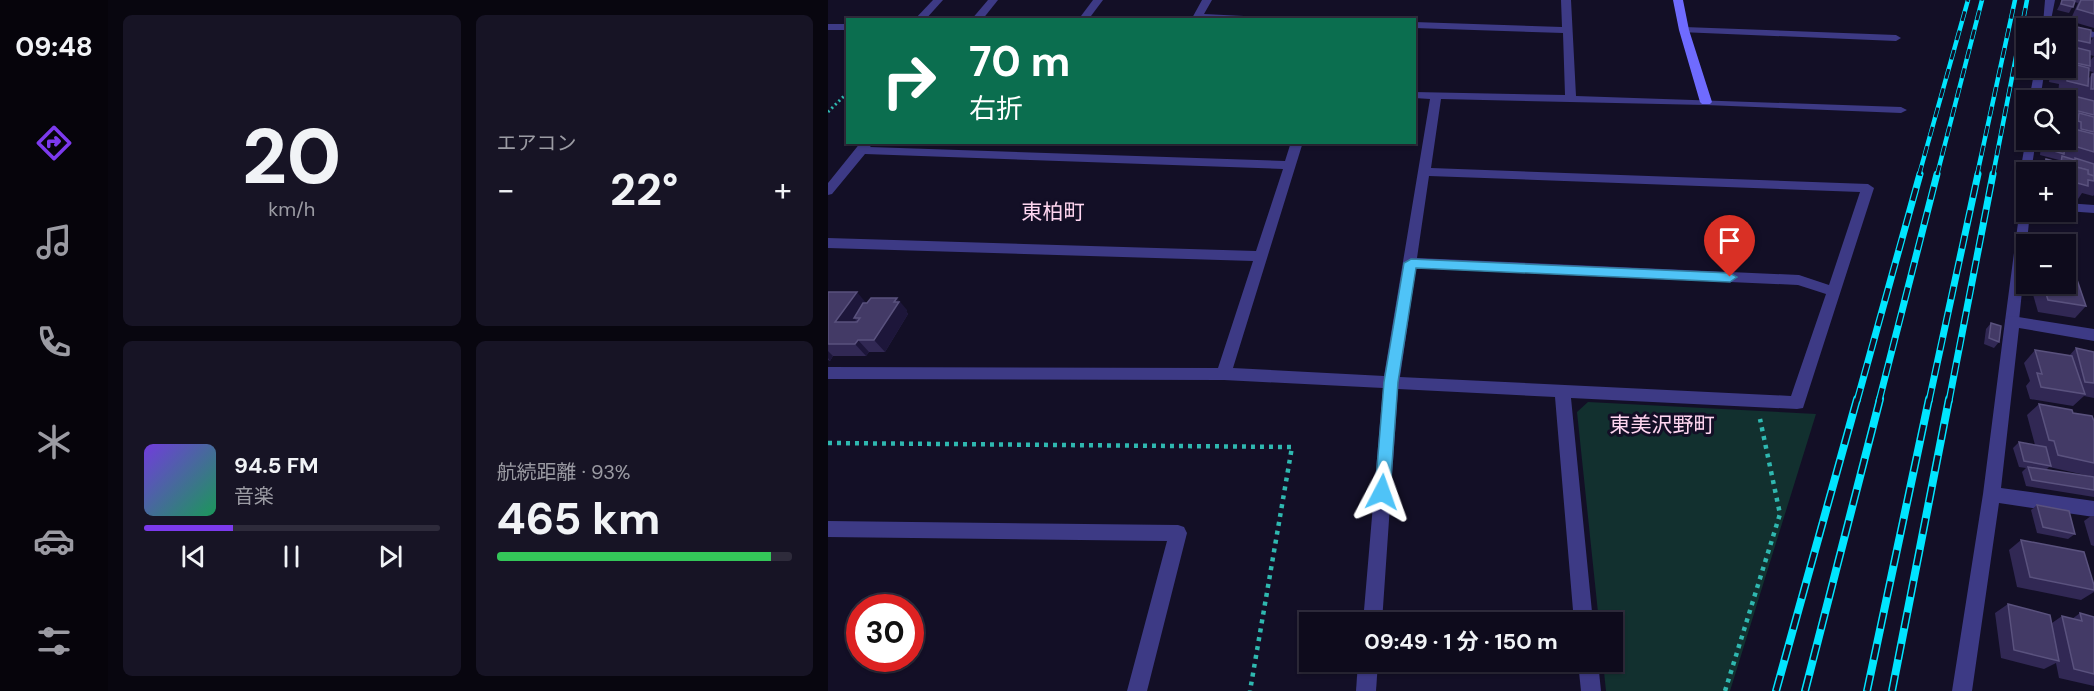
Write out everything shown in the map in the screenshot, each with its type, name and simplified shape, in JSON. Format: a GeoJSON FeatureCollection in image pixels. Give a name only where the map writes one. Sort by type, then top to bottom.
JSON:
{"type":"FeatureCollection","features":[{"type":"Feature","properties":{"kind":"street"},"geometry":{"type":"LineString","coordinates":[[921,18],[938,0]]}},
{"type":"Feature","properties":{"kind":"street"},"geometry":{"type":"LineString","coordinates":[[978,18],[993,0]]}},
{"type":"Feature","properties":{"kind":"street"},"geometry":{"type":"LineString","coordinates":[[1084,18],[1098,0]]}},
{"type":"Feature","properties":{"kind":"street"},"geometry":{"type":"LineString","coordinates":[[1197,18],[1207,0]]}},
{"type":"Feature","properties":{"kind":"street"},"geometry":{"type":"LineString","coordinates":[[1566,0],[1571,99]]}},
{"type":"Feature","properties":{"kind":"street"},"geometry":{"type":"LineString","coordinates":[[1678,0],[1684,30],[1706,102]]}},
{"type":"Feature","properties":{"kind":"street"},"geometry":{"type":"LineString","coordinates":[[2047,18],[2050,0]]}},
{"type":"Feature","properties":{"kind":"street"},"geometry":{"type":"LineString","coordinates":[[1416,25],[1566,30]]}},
{"type":"Feature","properties":{"kind":"street"},"geometry":{"type":"LineString","coordinates":[[828,27],[846,27]]}},
{"type":"Feature","properties":{"kind":"street"},"geometry":{"type":"LineString","coordinates":[[1684,30],[1896,38]]}},
{"type":"Feature","properties":{"kind":"street"},"geometry":{"type":"LineString","coordinates":[[2076,31],[2094,35]]}},
{"type":"Feature","properties":{"kind":"street"},"geometry":{"type":"LineString","coordinates":[[1416,95],[1706,102],[1901,110]]}},
{"type":"Feature","properties":{"kind":"street"},"geometry":{"type":"LineString","coordinates":[[1373,612],[1391,382],[1436,95]]}},
{"type":"Feature","properties":{"kind":"street"},"geometry":{"type":"LineString","coordinates":[[1224,374],[1259,256],[1296,144]]}},
{"type":"Feature","properties":{"kind":"street"},"geometry":{"type":"LineString","coordinates":[[828,191],[864,146],[1288,165]]}},
{"type":"Feature","properties":{"kind":"street"},"geometry":{"type":"LineString","coordinates":[[828,374],[1224,374],[1797,403],[1868,188],[1423,172]]}},
{"type":"Feature","properties":{"kind":"street"},"geometry":{"type":"LineString","coordinates":[[2076,208],[2094,209]]}},
{"type":"Feature","properties":{"kind":"street"},"geometry":{"type":"LineString","coordinates":[[828,243],[1259,256]]}},
{"type":"Feature","properties":{"kind":"street"},"geometry":{"type":"LineString","coordinates":[[1411,263],[1799,280],[1834,292]]}},
{"type":"Feature","properties":{"kind":"street"},"geometry":{"type":"LineString","coordinates":[[1962,691],[1992,494],[2012,321],[2094,335]]}},
{"type":"Feature","properties":{"kind":"street"},"geometry":{"type":"LineString","coordinates":[[1562,391],[1583,612]]}},
{"type":"Feature","properties":{"kind":"street"},"geometry":{"type":"LineString","coordinates":[[1992,494],[2094,509]]}},
{"type":"Feature","properties":{"kind":"street"},"geometry":{"type":"LineString","coordinates":[[828,529],[1178,533],[1137,691]]}},
{"type":"Feature","properties":{"kind":"street"},"geometry":{"type":"LineString","coordinates":[[1366,691],[1367,672]]}},
{"type":"Feature","properties":{"kind":"street"},"geometry":{"type":"LineString","coordinates":[[1589,672],[1591,691]]}},
{"type":"Feature","properties":{"kind":"lane"},"geometry":{"type":"LineString","coordinates":[[2012,321],[2024,222]]}},
{"type":"Feature","properties":{"kind":"path"},"geometry":{"type":"LineString","coordinates":[[828,112],[846,94]]}},
{"type":"Feature","properties":{"kind":"path"},"geometry":{"type":"LineString","coordinates":[[1725,691],[1780,514],[1756,401]]}},
{"type":"Feature","properties":{"kind":"path"},"geometry":{"type":"LineString","coordinates":[[828,443],[1292,447],[1250,691]]}},
{"type":"Feature","properties":{"kind":"green space"},"geometry":{"type":"Polygon","coordinates":[[[1588,402],[1816,414],[1730,691],[1606,691],[1604,672],[1623,672],[1623,612],[1598,612],[1577,412],[1588,402]]]}},
{"type":"Feature","properties":{"kind":"building"},"geometry":{"type":"Polygon","coordinates":[[[2062,0],[2075,1],[2073,7],[2061,4],[2062,0]]]}},
{"type":"Feature","properties":{"kind":"building"},"geometry":{"type":"Polygon","coordinates":[[[2081,0],[2094,0],[2094,14],[2077,9],[2081,0]]]}},
{"type":"Feature","properties":{"kind":"building"},"geometry":{"type":"Polygon","coordinates":[[[2076,27],[2091,30],[2090,43],[2076,40],[2076,27]]]}},
{"type":"Feature","properties":{"kind":"building"},"geometry":{"type":"Polygon","coordinates":[[[2076,48],[2090,51],[2090,66],[2076,63],[2076,48]]]}},
{"type":"Feature","properties":{"kind":"building"},"geometry":{"type":"Polygon","coordinates":[[[2076,65],[2089,68],[2088,86],[2067,81],[2067,78],[2076,78],[2076,65]]]}},
{"type":"Feature","properties":{"kind":"building"},"geometry":{"type":"Polygon","coordinates":[[[2092,74],[2094,74],[2094,89],[2091,89],[2092,74]]]}},
{"type":"Feature","properties":{"kind":"building"},"geometry":{"type":"Polygon","coordinates":[[[2076,96],[2094,101],[2094,115],[2076,110],[2076,96]]]}},
{"type":"Feature","properties":{"kind":"building"},"geometry":{"type":"Polygon","coordinates":[[[2079,113],[2094,117],[2094,132],[2081,129],[2081,122],[2078,121],[2079,113]]]}},
{"type":"Feature","properties":{"kind":"building"},"geometry":{"type":"Polygon","coordinates":[[[2076,130],[2094,134],[2094,152],[2076,147],[2076,130]]]}},
{"type":"Feature","properties":{"kind":"building"},"geometry":{"type":"Polygon","coordinates":[[[2051,150],[2064,150],[2064,154],[2051,150]]]}},
{"type":"Feature","properties":{"kind":"building"},"geometry":{"type":"Polygon","coordinates":[[[2062,156],[2094,164],[2094,176],[2088,174],[2088,170],[2076,167],[2076,162],[2061,162],[2062,156]]]}},
{"type":"Feature","properties":{"kind":"building"},"geometry":{"type":"Polygon","coordinates":[[[2076,167],[2088,170],[2088,174],[2094,176],[2094,181],[2088,180],[2088,186],[2076,183],[2076,167]]]}},
{"type":"Feature","properties":{"kind":"building"},"geometry":{"type":"Polygon","coordinates":[[[2076,277],[2086,306],[2048,300],[2046,294],[2076,294],[2076,277]]]}},
{"type":"Feature","properties":{"kind":"building"},"geometry":{"type":"Polygon","coordinates":[[[828,292],[857,292],[835,322],[857,322],[860,318],[854,318],[863,303],[867,303],[871,298],[897,298],[894,302],[899,302],[874,340],[858,340],[855,344],[828,344],[828,292]]]}},
{"type":"Feature","properties":{"kind":"building"},"geometry":{"type":"Polygon","coordinates":[[[1991,323],[2001,326],[1999,342],[1989,338],[1991,323]]]}},
{"type":"Feature","properties":{"kind":"building"},"geometry":{"type":"Polygon","coordinates":[[[2076,348],[2094,352],[2094,383],[2085,382],[2076,348]]]}},
{"type":"Feature","properties":{"kind":"building"},"geometry":{"type":"Polygon","coordinates":[[[2035,350],[2072,356],[2085,394],[2041,387],[2037,373],[2042,374],[2035,350]]]}},
{"type":"Feature","properties":{"kind":"building"},"geometry":{"type":"Polygon","coordinates":[[[2039,404],[2092,416],[2094,463],[2058,455],[2054,441],[2049,440],[2039,404]]]}},
{"type":"Feature","properties":{"kind":"building"},"geometry":{"type":"Polygon","coordinates":[[[2019,442],[2046,447],[2051,466],[2024,461],[2019,442]]]}},
{"type":"Feature","properties":{"kind":"building"},"geometry":{"type":"Polygon","coordinates":[[[2028,467],[2094,477],[2094,490],[2032,480],[2028,467]]]}},
{"type":"Feature","properties":{"kind":"building"},"geometry":{"type":"Polygon","coordinates":[[[2037,505],[2069,511],[2075,534],[2043,527],[2037,505]]]}},
{"type":"Feature","properties":{"kind":"building"},"geometry":{"type":"Polygon","coordinates":[[[2021,540],[2084,552],[2094,590],[2030,577],[2021,540]]]}},
{"type":"Feature","properties":{"kind":"building"},"geometry":{"type":"Polygon","coordinates":[[[2008,604],[2050,615],[2059,661],[2014,650],[2008,604]]]}},
{"type":"Feature","properties":{"kind":"building"},"geometry":{"type":"Polygon","coordinates":[[[2080,613],[2094,617],[2094,674],[2074,669],[2062,616],[2082,621],[2080,613]]]}},
{"type":"Feature","properties":{"kind":"railway"},"geometry":{"type":"LineString","coordinates":[[1919,175],[1968,0]]}},
{"type":"Feature","properties":{"kind":"railway"},"geometry":{"type":"LineString","coordinates":[[1937,175],[1982,0]]}},
{"type":"Feature","properties":{"kind":"railway"},"geometry":{"type":"LineString","coordinates":[[1977,175],[2015,0]]}},
{"type":"Feature","properties":{"kind":"railway"},"geometry":{"type":"LineString","coordinates":[[1993,175],[2027,0]]}},
{"type":"Feature","properties":{"kind":"railway"},"geometry":{"type":"LineString","coordinates":[[1857,401],[1920,174]]}},
{"type":"Feature","properties":{"kind":"railway"},"geometry":{"type":"LineString","coordinates":[[1879,401],[1937,174]]}},
{"type":"Feature","properties":{"kind":"railway"},"geometry":{"type":"LineString","coordinates":[[1929,401],[1978,174]]}},
{"type":"Feature","properties":{"kind":"railway"},"geometry":{"type":"LineString","coordinates":[[1949,401],[1993,174]]}},
{"type":"Feature","properties":{"kind":"railway"},"geometry":{"type":"LineString","coordinates":[[1776,691],[1857,399]]}},
{"type":"Feature","properties":{"kind":"railway"},"geometry":{"type":"LineString","coordinates":[[1805,691],[1880,399]]}},
{"type":"Feature","properties":{"kind":"railway"},"geometry":{"type":"LineString","coordinates":[[1867,691],[1929,399]]}},
{"type":"Feature","properties":{"kind":"railway"},"geometry":{"type":"LineString","coordinates":[[1892,691],[1949,399]]}},
{"type":"Feature","properties":{"kind":"district","name":"東柏町"},"geometry":{"type":"Point","coordinates":[1053,212]}},
{"type":"Feature","properties":{"kind":"district","name":"東美沢野町"},"geometry":{"type":"Point","coordinates":[1662,425]}},
{"type":"Feature","properties":{"kind":"route"},"geometry":{"type":"LineString","coordinates":[[1382,492],[1391,382],[1411,263],[1730,277]]}}]}
